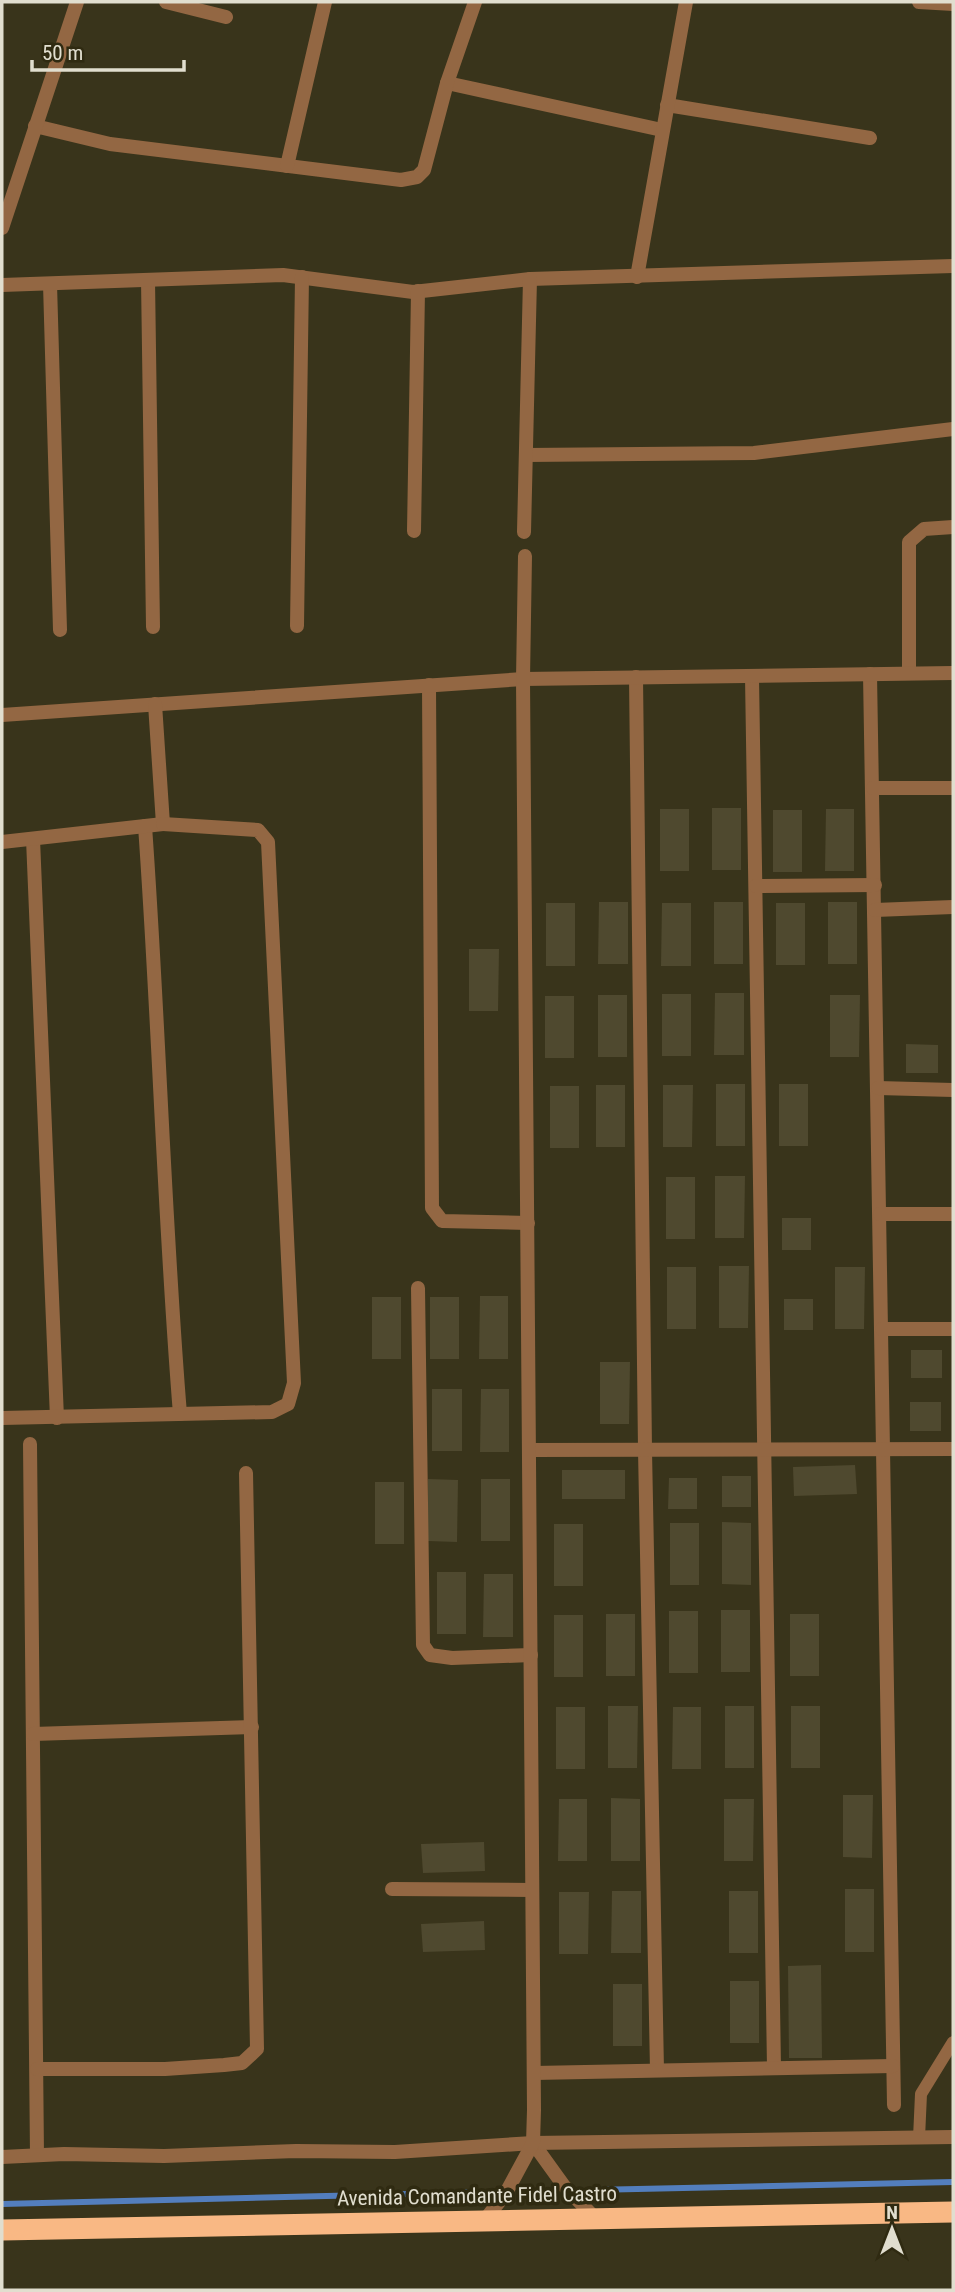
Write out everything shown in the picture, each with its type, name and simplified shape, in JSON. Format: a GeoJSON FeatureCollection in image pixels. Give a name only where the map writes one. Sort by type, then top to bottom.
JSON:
{"type":"FeatureCollection","features":[{"type":"Feature","properties":{"kind":"highway","name":"Avenida Comandante Fidel Castro"},"geometry":{"type":"LineString","coordinates":[[2,2230],[953,2212]]}},
{"type":"Feature","properties":{"kind":"street"},"geometry":{"type":"LineString","coordinates":[[2,228],[77,2]]}},
{"type":"Feature","properties":{"kind":"street"},"geometry":{"type":"LineString","coordinates":[[166,2],[226,17]]}},
{"type":"Feature","properties":{"kind":"street"},"geometry":{"type":"LineString","coordinates":[[287,166],[325,2]]}},
{"type":"Feature","properties":{"kind":"street"},"geometry":{"type":"LineString","coordinates":[[35,126],[110,144],[401,180],[417,177],[424,170],[447,83],[475,2]]}},
{"type":"Feature","properties":{"kind":"street"},"geometry":{"type":"LineString","coordinates":[[637,276],[686,2]]}},
{"type":"Feature","properties":{"kind":"street"},"geometry":{"type":"LineString","coordinates":[[919,2],[946,3]]}},
{"type":"Feature","properties":{"kind":"street"},"geometry":{"type":"LineString","coordinates":[[447,83],[662,130]]}},
{"type":"Feature","properties":{"kind":"street"},"geometry":{"type":"LineString","coordinates":[[667,105],[870,138]]}},
{"type":"Feature","properties":{"kind":"street"},"geometry":{"type":"LineString","coordinates":[[2,285],[283,275],[418,291],[530,279],[953,266]]}},
{"type":"Feature","properties":{"kind":"street"},"geometry":{"type":"LineString","coordinates":[[297,626],[302,277]]}},
{"type":"Feature","properties":{"kind":"street"},"geometry":{"type":"LineString","coordinates":[[524,532],[530,279]]}},
{"type":"Feature","properties":{"kind":"street"},"geometry":{"type":"LineString","coordinates":[[148,280],[153,627]]}},
{"type":"Feature","properties":{"kind":"street"},"geometry":{"type":"LineString","coordinates":[[50,284],[60,630]]}},
{"type":"Feature","properties":{"kind":"street"},"geometry":{"type":"LineString","coordinates":[[414,531],[418,291]]}},
{"type":"Feature","properties":{"kind":"street"},"geometry":{"type":"LineString","coordinates":[[526,455],[754,453],[953,429]]}},
{"type":"Feature","properties":{"kind":"street"},"geometry":{"type":"LineString","coordinates":[[909,673],[909,542],[924,529],[953,527]]}},
{"type":"Feature","properties":{"kind":"street"},"geometry":{"type":"LineString","coordinates":[[484,2221],[506,2193],[533,2143],[531,1450],[523,679],[525,556]]}},
{"type":"Feature","properties":{"kind":"street"},"geometry":{"type":"LineString","coordinates":[[2,715],[523,679],[953,673]]}},
{"type":"Feature","properties":{"kind":"street"},"geometry":{"type":"LineString","coordinates":[[870,674],[894,2105]]}},
{"type":"Feature","properties":{"kind":"street"},"geometry":{"type":"LineString","coordinates":[[636,677],[645,1450],[657,2070]]}},
{"type":"Feature","properties":{"kind":"street"},"geometry":{"type":"LineString","coordinates":[[752,677],[774,2068]]}},
{"type":"Feature","properties":{"kind":"street"},"geometry":{"type":"LineString","coordinates":[[429,685],[432,1208],[442,1221],[528,1223]]}},
{"type":"Feature","properties":{"kind":"street"},"geometry":{"type":"LineString","coordinates":[[155,704],[163,824]]}},
{"type":"Feature","properties":{"kind":"street"},"geometry":{"type":"LineString","coordinates":[[873,788],[953,788]]}},
{"type":"Feature","properties":{"kind":"street"},"geometry":{"type":"LineString","coordinates":[[2,842],[163,824],[258,830],[268,842],[294,1383],[288,1404],[272,1412],[2,1418]]}},
{"type":"Feature","properties":{"kind":"street"},"geometry":{"type":"LineString","coordinates":[[145,826],[160,1038],[166,1244],[180,1414]]}},
{"type":"Feature","properties":{"kind":"street"},"geometry":{"type":"LineString","coordinates":[[33,839],[57,1418]]}},
{"type":"Feature","properties":{"kind":"street"},"geometry":{"type":"LineString","coordinates":[[756,886],[875,885]]}},
{"type":"Feature","properties":{"kind":"street"},"geometry":{"type":"LineString","coordinates":[[875,910],[953,907]]}},
{"type":"Feature","properties":{"kind":"street"},"geometry":{"type":"LineString","coordinates":[[878,1088],[953,1090]]}},
{"type":"Feature","properties":{"kind":"street"},"geometry":{"type":"LineString","coordinates":[[880,1214],[953,1214]]}},
{"type":"Feature","properties":{"kind":"street"},"geometry":{"type":"LineString","coordinates":[[418,1288],[423,1645],[430,1655],[452,1658],[531,1655]]}},
{"type":"Feature","properties":{"kind":"street"},"geometry":{"type":"LineString","coordinates":[[882,1329],[953,1329]]}},
{"type":"Feature","properties":{"kind":"street"},"geometry":{"type":"LineString","coordinates":[[30,1444],[37,2155]]}},
{"type":"Feature","properties":{"kind":"street"},"geometry":{"type":"LineString","coordinates":[[531,1450],[953,1449]]}},
{"type":"Feature","properties":{"kind":"street"},"geometry":{"type":"LineString","coordinates":[[37,2069],[166,2069],[224,2065],[242,2063],[257,2049],[246,1473]]}},
{"type":"Feature","properties":{"kind":"street"},"geometry":{"type":"LineString","coordinates":[[33,1734],[251,1727]]}},
{"type":"Feature","properties":{"kind":"street"},"geometry":{"type":"LineString","coordinates":[[392,1889],[532,1890]]}},
{"type":"Feature","properties":{"kind":"street"},"geometry":{"type":"LineString","coordinates":[[534,2073],[894,2066]]}},
{"type":"Feature","properties":{"kind":"street"},"geometry":{"type":"LineString","coordinates":[[2,2157],[395,2152],[533,2143],[953,2137]]}},
{"type":"Feature","properties":{"kind":"street"},"geometry":{"type":"LineString","coordinates":[[533,2143],[564,2186],[595,2218]]}},
{"type":"Feature","properties":{"kind":"lane"},"geometry":{"type":"LineString","coordinates":[[919,2138],[921,2094],[953,2042]]}},
{"type":"Feature","properties":{"kind":"building"},"geometry":{"type":"Polygon","coordinates":[[[712,808],[741,808],[741,870],[712,870],[712,808]]]}},
{"type":"Feature","properties":{"kind":"building"},"geometry":{"type":"Polygon","coordinates":[[[660,809],[689,809],[689,871],[660,871],[660,809]]]}},
{"type":"Feature","properties":{"kind":"building"},"geometry":{"type":"Polygon","coordinates":[[[826,809],[854,809],[854,871],[825,871],[826,809]]]}},
{"type":"Feature","properties":{"kind":"building"},"geometry":{"type":"Polygon","coordinates":[[[773,810],[802,810],[802,872],[773,872],[773,810]]]}},
{"type":"Feature","properties":{"kind":"building"},"geometry":{"type":"Polygon","coordinates":[[[599,902],[628,902],[628,964],[598,964],[599,902]]]}},
{"type":"Feature","properties":{"kind":"building"},"geometry":{"type":"Polygon","coordinates":[[[714,902],[743,902],[743,964],[714,964],[714,902]]]}},
{"type":"Feature","properties":{"kind":"building"},"geometry":{"type":"Polygon","coordinates":[[[828,902],[857,902],[857,964],[828,964],[828,902]]]}},
{"type":"Feature","properties":{"kind":"building"},"geometry":{"type":"Polygon","coordinates":[[[546,903],[575,903],[575,966],[546,966],[546,903]]]}},
{"type":"Feature","properties":{"kind":"building"},"geometry":{"type":"Polygon","coordinates":[[[662,903],[691,903],[691,966],[661,966],[662,903]]]}},
{"type":"Feature","properties":{"kind":"building"},"geometry":{"type":"Polygon","coordinates":[[[776,903],[805,903],[805,965],[776,965],[776,903]]]}},
{"type":"Feature","properties":{"kind":"building"},"geometry":{"type":"Polygon","coordinates":[[[469,949],[499,949],[498,1011],[469,1011],[469,949]]]}},
{"type":"Feature","properties":{"kind":"building"},"geometry":{"type":"Polygon","coordinates":[[[715,993],[744,993],[744,1055],[714,1055],[715,993]]]}},
{"type":"Feature","properties":{"kind":"building"},"geometry":{"type":"Polygon","coordinates":[[[662,994],[691,994],[691,1056],[662,1056],[662,994]]]}},
{"type":"Feature","properties":{"kind":"building"},"geometry":{"type":"Polygon","coordinates":[[[598,995],[627,995],[627,1057],[598,1057],[598,995]]]}},
{"type":"Feature","properties":{"kind":"building"},"geometry":{"type":"Polygon","coordinates":[[[830,995],[860,995],[859,1057],[830,1057],[830,995]]]}},
{"type":"Feature","properties":{"kind":"building"},"geometry":{"type":"Polygon","coordinates":[[[545,996],[574,996],[574,1058],[545,1058],[545,996]]]}},
{"type":"Feature","properties":{"kind":"building"},"geometry":{"type":"Polygon","coordinates":[[[906,1044],[938,1045],[938,1073],[906,1073],[906,1044]]]}},
{"type":"Feature","properties":{"kind":"building"},"geometry":{"type":"Polygon","coordinates":[[[716,1084],[745,1084],[745,1146],[716,1146],[716,1084]]]}},
{"type":"Feature","properties":{"kind":"building"},"geometry":{"type":"Polygon","coordinates":[[[779,1084],[808,1084],[808,1146],[779,1146],[779,1084]]]}},
{"type":"Feature","properties":{"kind":"building"},"geometry":{"type":"Polygon","coordinates":[[[596,1085],[625,1085],[625,1147],[596,1147],[596,1085]]]}},
{"type":"Feature","properties":{"kind":"building"},"geometry":{"type":"Polygon","coordinates":[[[663,1085],[693,1085],[692,1147],[663,1147],[663,1085]]]}},
{"type":"Feature","properties":{"kind":"building"},"geometry":{"type":"Polygon","coordinates":[[[550,1086],[579,1086],[579,1148],[550,1148],[550,1086]]]}},
{"type":"Feature","properties":{"kind":"building"},"geometry":{"type":"Polygon","coordinates":[[[715,1176],[745,1176],[744,1238],[715,1238],[715,1176]]]}},
{"type":"Feature","properties":{"kind":"building"},"geometry":{"type":"Polygon","coordinates":[[[666,1177],[695,1177],[695,1239],[666,1239],[666,1177]]]}},
{"type":"Feature","properties":{"kind":"building"},"geometry":{"type":"Polygon","coordinates":[[[782,1218],[811,1218],[811,1250],[782,1250],[782,1218]]]}},
{"type":"Feature","properties":{"kind":"building"},"geometry":{"type":"Polygon","coordinates":[[[719,1266],[749,1266],[748,1328],[719,1328],[719,1266]]]}},
{"type":"Feature","properties":{"kind":"building"},"geometry":{"type":"Polygon","coordinates":[[[667,1267],[696,1267],[696,1329],[667,1329],[667,1267]]]}},
{"type":"Feature","properties":{"kind":"building"},"geometry":{"type":"Polygon","coordinates":[[[835,1267],[865,1267],[864,1329],[835,1329],[835,1267]]]}},
{"type":"Feature","properties":{"kind":"building"},"geometry":{"type":"Polygon","coordinates":[[[480,1296],[508,1296],[508,1359],[479,1359],[480,1296]]]}},
{"type":"Feature","properties":{"kind":"building"},"geometry":{"type":"Polygon","coordinates":[[[372,1297],[401,1297],[401,1359],[372,1359],[372,1297]]]}},
{"type":"Feature","properties":{"kind":"building"},"geometry":{"type":"Polygon","coordinates":[[[430,1297],[459,1297],[459,1359],[430,1359],[430,1297]]]}},
{"type":"Feature","properties":{"kind":"building"},"geometry":{"type":"Polygon","coordinates":[[[784,1299],[813,1299],[813,1330],[784,1330],[784,1299]]]}},
{"type":"Feature","properties":{"kind":"building"},"geometry":{"type":"Polygon","coordinates":[[[911,1350],[942,1350],[942,1378],[911,1378],[911,1350]]]}},
{"type":"Feature","properties":{"kind":"building"},"geometry":{"type":"Polygon","coordinates":[[[600,1362],[630,1362],[629,1424],[600,1424],[600,1362]]]}},
{"type":"Feature","properties":{"kind":"building"},"geometry":{"type":"Polygon","coordinates":[[[432,1389],[462,1389],[462,1451],[432,1451],[432,1389]]]}},
{"type":"Feature","properties":{"kind":"building"},"geometry":{"type":"Polygon","coordinates":[[[481,1389],[509,1389],[509,1452],[480,1452],[481,1389]]]}},
{"type":"Feature","properties":{"kind":"building"},"geometry":{"type":"Polygon","coordinates":[[[910,1402],[941,1402],[941,1431],[910,1431],[910,1402]]]}},
{"type":"Feature","properties":{"kind":"building"},"geometry":{"type":"Polygon","coordinates":[[[855,1465],[857,1494],[794,1496],[793,1467],[855,1465]]]}},
{"type":"Feature","properties":{"kind":"building"},"geometry":{"type":"Polygon","coordinates":[[[562,1470],[625,1470],[625,1499],[562,1499],[562,1470]]]}},
{"type":"Feature","properties":{"kind":"building"},"geometry":{"type":"Polygon","coordinates":[[[722,1476],[751,1476],[751,1507],[722,1507],[722,1476]]]}},
{"type":"Feature","properties":{"kind":"building"},"geometry":{"type":"Polygon","coordinates":[[[669,1478],[697,1478],[697,1509],[668,1509],[669,1478]]]}},
{"type":"Feature","properties":{"kind":"building"},"geometry":{"type":"Polygon","coordinates":[[[428,1479],[458,1480],[457,1542],[428,1541],[428,1479]]]}},
{"type":"Feature","properties":{"kind":"building"},"geometry":{"type":"Polygon","coordinates":[[[481,1479],[510,1479],[510,1541],[481,1541],[481,1479]]]}},
{"type":"Feature","properties":{"kind":"building"},"geometry":{"type":"Polygon","coordinates":[[[375,1482],[404,1482],[404,1544],[375,1544],[375,1482]]]}},
{"type":"Feature","properties":{"kind":"building"},"geometry":{"type":"Polygon","coordinates":[[[722,1522],[751,1523],[751,1585],[722,1584],[722,1522]]]}},
{"type":"Feature","properties":{"kind":"building"},"geometry":{"type":"Polygon","coordinates":[[[670,1523],[699,1523],[699,1585],[670,1585],[670,1523]]]}},
{"type":"Feature","properties":{"kind":"building"},"geometry":{"type":"Polygon","coordinates":[[[554,1524],[583,1524],[583,1586],[554,1586],[554,1524]]]}},
{"type":"Feature","properties":{"kind":"building"},"geometry":{"type":"Polygon","coordinates":[[[437,1572],[466,1572],[466,1634],[437,1634],[437,1572]]]}},
{"type":"Feature","properties":{"kind":"building"},"geometry":{"type":"Polygon","coordinates":[[[484,1574],[513,1574],[513,1637],[483,1637],[484,1574]]]}},
{"type":"Feature","properties":{"kind":"building"},"geometry":{"type":"Polygon","coordinates":[[[721,1610],[750,1610],[750,1672],[721,1672],[721,1610]]]}},
{"type":"Feature","properties":{"kind":"building"},"geometry":{"type":"Polygon","coordinates":[[[669,1611],[698,1611],[698,1673],[669,1673],[669,1611]]]}},
{"type":"Feature","properties":{"kind":"building"},"geometry":{"type":"Polygon","coordinates":[[[606,1614],[635,1614],[635,1676],[606,1676],[606,1614]]]}},
{"type":"Feature","properties":{"kind":"building"},"geometry":{"type":"Polygon","coordinates":[[[790,1614],[819,1614],[819,1676],[790,1676],[790,1614]]]}},
{"type":"Feature","properties":{"kind":"building"},"geometry":{"type":"Polygon","coordinates":[[[554,1615],[583,1615],[583,1677],[554,1677],[554,1615]]]}},
{"type":"Feature","properties":{"kind":"building"},"geometry":{"type":"Polygon","coordinates":[[[608,1706],[638,1706],[637,1768],[608,1768],[608,1706]]]}},
{"type":"Feature","properties":{"kind":"building"},"geometry":{"type":"Polygon","coordinates":[[[725,1706],[754,1706],[754,1768],[725,1768],[725,1706]]]}},
{"type":"Feature","properties":{"kind":"building"},"geometry":{"type":"Polygon","coordinates":[[[791,1706],[820,1706],[820,1768],[791,1768],[791,1706]]]}},
{"type":"Feature","properties":{"kind":"building"},"geometry":{"type":"Polygon","coordinates":[[[556,1707],[585,1707],[585,1769],[556,1769],[556,1707]]]}},
{"type":"Feature","properties":{"kind":"building"},"geometry":{"type":"Polygon","coordinates":[[[673,1707],[701,1707],[701,1769],[672,1769],[673,1707]]]}},
{"type":"Feature","properties":{"kind":"building"},"geometry":{"type":"Polygon","coordinates":[[[843,1795],[873,1795],[872,1858],[843,1857],[843,1795]]]}},
{"type":"Feature","properties":{"kind":"building"},"geometry":{"type":"Polygon","coordinates":[[[611,1798],[640,1799],[640,1861],[611,1861],[611,1798]]]}},
{"type":"Feature","properties":{"kind":"building"},"geometry":{"type":"Polygon","coordinates":[[[559,1799],[587,1799],[587,1861],[558,1861],[559,1799]]]}},
{"type":"Feature","properties":{"kind":"building"},"geometry":{"type":"Polygon","coordinates":[[[724,1799],[754,1799],[753,1861],[724,1861],[724,1799]]]}},
{"type":"Feature","properties":{"kind":"building"},"geometry":{"type":"Polygon","coordinates":[[[484,1842],[485,1871],[423,1873],[421,1844],[484,1842]]]}},
{"type":"Feature","properties":{"kind":"building"},"geometry":{"type":"Polygon","coordinates":[[[845,1889],[874,1889],[874,1952],[845,1952],[845,1889]]]}},
{"type":"Feature","properties":{"kind":"building"},"geometry":{"type":"Polygon","coordinates":[[[612,1891],[641,1891],[641,1953],[611,1953],[612,1891]]]}},
{"type":"Feature","properties":{"kind":"building"},"geometry":{"type":"Polygon","coordinates":[[[729,1891],[758,1891],[758,1953],[729,1953],[729,1891]]]}},
{"type":"Feature","properties":{"kind":"building"},"geometry":{"type":"Polygon","coordinates":[[[559,1892],[589,1892],[588,1954],[559,1954],[559,1892]]]}},
{"type":"Feature","properties":{"kind":"building"},"geometry":{"type":"Polygon","coordinates":[[[484,1921],[485,1950],[423,1952],[421,1924],[484,1921]]]}},
{"type":"Feature","properties":{"kind":"building"},"geometry":{"type":"Polygon","coordinates":[[[821,1965],[822,2058],[789,2058],[788,1966],[821,1965]]]}},
{"type":"Feature","properties":{"kind":"building"},"geometry":{"type":"Polygon","coordinates":[[[730,1981],[759,1981],[759,2043],[730,2043],[730,1981]]]}},
{"type":"Feature","properties":{"kind":"building"},"geometry":{"type":"Polygon","coordinates":[[[613,1984],[642,1984],[642,2046],[613,2046],[613,1984]]]}},
{"type":"Feature","properties":{"kind":"waterway"},"geometry":{"type":"LineString","coordinates":[[591,2190],[953,2182]]}},
{"type":"Feature","properties":{"kind":"waterway"},"geometry":{"type":"LineString","coordinates":[[2,2204],[492,2192]]}}]}
